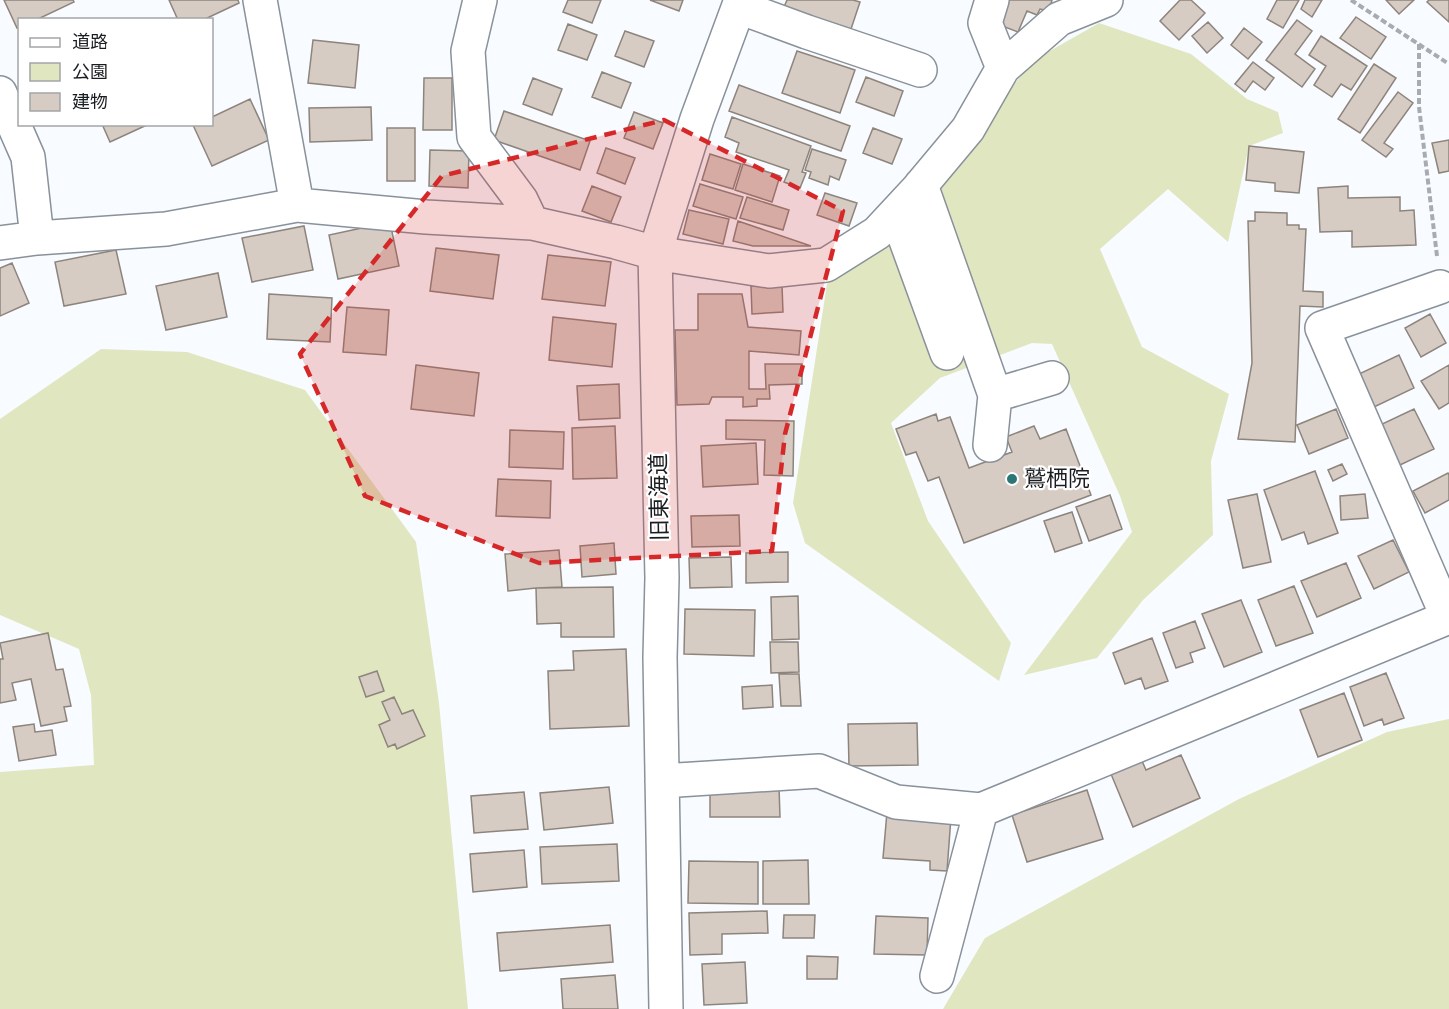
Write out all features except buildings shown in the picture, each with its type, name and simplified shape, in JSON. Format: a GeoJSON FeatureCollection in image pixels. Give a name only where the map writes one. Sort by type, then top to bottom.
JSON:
{"type":"FeatureCollection","features":[{"type":"Feature","properties":{"kind":"street"},"geometry":{"type":"LineString","coordinates":[[260,0],[297,205]]}},
{"type":"Feature","properties":{"kind":"street"},"geometry":{"type":"LineString","coordinates":[[480,0],[468,51],[474,137],[521,200],[532,224]]}},
{"type":"Feature","properties":{"kind":"street"},"geometry":{"type":"LineString","coordinates":[[992,0],[985,23],[1003,68]]}},
{"type":"Feature","properties":{"kind":"street"},"geometry":{"type":"LineString","coordinates":[[0,243],[37,238],[166,229],[297,205],[532,224],[655,253],[769,271],[826,265],[877,232],[896,213],[968,129],[1003,68],[1059,19],[1106,0]]}},
{"type":"Feature","properties":{"kind":"street"},"geometry":{"type":"LineString","coordinates":[[740,3],[807,33],[920,70]]}},
{"type":"Feature","properties":{"kind":"street","name":"旧東海道"},"geometry":{"type":"LineString","coordinates":[[666,1009],[660,657],[662,566],[655,253],[697,119],[740,3]]}},
{"type":"Feature","properties":{"kind":"street"},"geometry":{"type":"LineString","coordinates":[[0,93],[28,157],[37,238]]}},
{"type":"Feature","properties":{"kind":"street"},"geometry":{"type":"LineString","coordinates":[[921,185],[995,395],[990,445]]}},
{"type":"Feature","properties":{"kind":"street"},"geometry":{"type":"LineString","coordinates":[[896,213],[947,353]]}},
{"type":"Feature","properties":{"kind":"street"},"geometry":{"type":"LineString","coordinates":[[662,781],[819,771],[896,802],[981,810],[1448,618],[1322,328],[1440,287]]}},
{"type":"Feature","properties":{"kind":"street"},"geometry":{"type":"LineString","coordinates":[[995,395],[1052,378]]}},
{"type":"Feature","properties":{"kind":"street"},"geometry":{"type":"LineString","coordinates":[[937,976],[981,810]]}},
{"type":"Feature","properties":{"kind":"path"},"geometry":{"type":"LineString","coordinates":[[1351,0],[1449,64]]}},
{"type":"Feature","properties":{"kind":"path"},"geometry":{"type":"LineString","coordinates":[[1419,44],[1419,107],[1440,287]]}},
{"type":"Feature","properties":{"kind":"highlighted area"},"geometry":{"type":"Polygon","coordinates":[[[664,120],[843,211],[785,434],[772,551],[539,563],[365,496],[300,354],[442,176],[664,120]]]}},
{"type":"Feature","properties":{"kind":"green space"},"geometry":{"type":"Polygon","coordinates":[[[1099,23],[1191,54],[1247,99],[1278,112],[1283,133],[1249,146],[1228,242],[1168,189],[1100,249],[1142,347],[1229,394],[1211,461],[1213,535],[1143,600],[1097,658],[1024,675],[1132,532],[1120,496],[1052,344],[1032,343],[940,378],[891,423],[928,521],[1011,643],[999,681],[805,543],[793,503],[827,284],[909,213],[1034,60],[1099,23]]]}},
{"type":"Feature","properties":{"kind":"green space"},"geometry":{"type":"Polygon","coordinates":[[[101,349],[187,352],[305,390],[416,542],[439,703],[468,1009],[0,1009],[0,772],[94,765],[91,695],[79,649],[0,615],[0,419],[101,349]]]}},
{"type":"Feature","properties":{"kind":"green space"},"geometry":{"type":"Polygon","coordinates":[[[1449,719],[1449,1009],[943,1009],[985,938],[1239,799],[1387,732],[1449,719]]]}},
{"type":"Feature","properties":{"kind":"place","name":"鷲栖院"},"geometry":{"type":"Point","coordinates":[1012,479]}}]}
